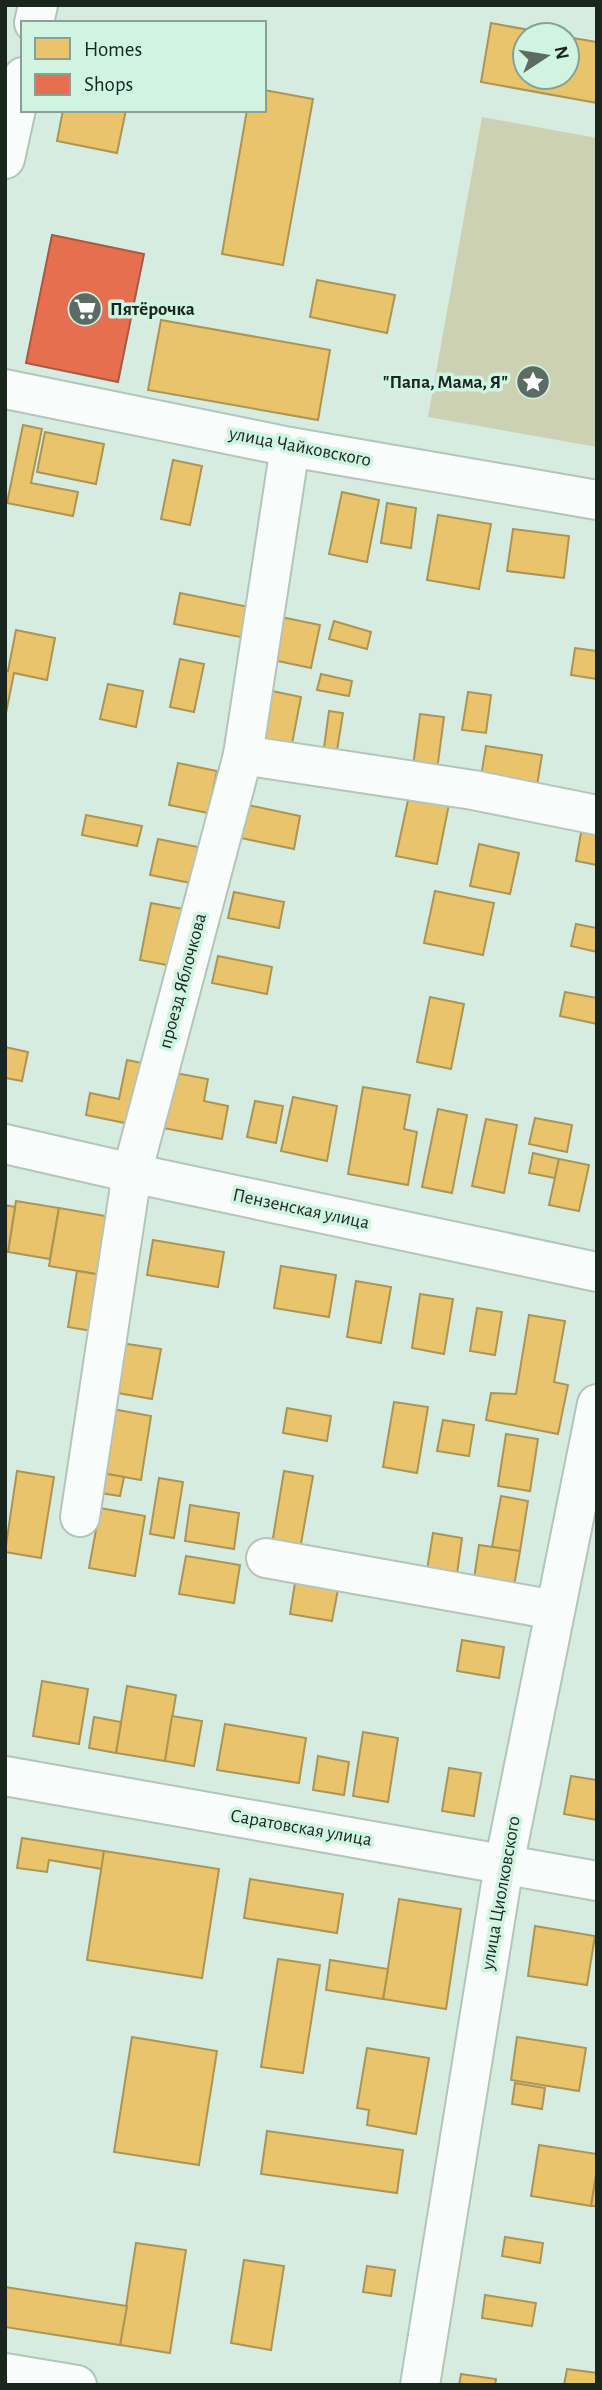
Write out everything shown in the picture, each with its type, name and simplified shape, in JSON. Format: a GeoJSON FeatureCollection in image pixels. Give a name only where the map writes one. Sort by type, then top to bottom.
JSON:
{"type":"FeatureCollection","features":[{"type":"Feature","properties":{"kind":"street"},"geometry":{"type":"LineString","coordinates":[[5,159],[21,86]]}},
{"type":"Feature","properties":{"kind":"street","name":"улица Чайковского"},"geometry":{"type":"LineString","coordinates":[[5,388],[290,447],[597,500]]}},
{"type":"Feature","properties":{"kind":"street","name":"проезд Яблочкова"},"geometry":{"type":"LineString","coordinates":[[80,1517],[132,1173],[243,755],[290,447]]}},
{"type":"Feature","properties":{"kind":"street"},"geometry":{"type":"LineString","coordinates":[[243,755],[472,790],[597,815]]}},
{"type":"Feature","properties":{"kind":"street","name":"Пензенская улица"},"geometry":{"type":"LineString","coordinates":[[5,1143],[132,1173],[597,1272]]}},
{"type":"Feature","properties":{"kind":"street","name":"улица Циолковского"},"geometry":{"type":"LineString","coordinates":[[420,2385],[504,1864],[597,1404]]}},
{"type":"Feature","properties":{"kind":"street"},"geometry":{"type":"LineString","coordinates":[[266,1559],[555,1610]]}},
{"type":"Feature","properties":{"kind":"street","name":"Саратовская улица"},"geometry":{"type":"LineString","coordinates":[[5,1776],[597,1881]]}},
{"type":"Feature","properties":{"kind":"street"},"geometry":{"type":"LineString","coordinates":[[5,2373],[77,2385]]}},
{"type":"Feature","properties":{"kind":"green space"},"geometry":{"type":"Polygon","coordinates":[[[482,117],[597,138],[597,447],[428,417],[482,117]]]}},
{"type":"Feature","properties":{"kind":"building: Homes"},"geometry":{"type":"Polygon","coordinates":[[[491,23],[511,27],[511,87],[481,82],[491,23]]]}},
{"type":"Feature","properties":{"kind":"building: Homes"},"geometry":{"type":"Polygon","coordinates":[[[581,39],[597,42],[597,103],[531,91],[581,91],[581,39]]]}},
{"type":"Feature","properties":{"kind":"building: Homes"},"geometry":{"type":"Polygon","coordinates":[[[266,90],[313,99],[283,265],[222,254],[247,112],[266,112],[266,90]]]}},
{"type":"Feature","properties":{"kind":"building: Homes"},"geometry":{"type":"Polygon","coordinates":[[[63,112],[126,112],[117,153],[57,141],[63,112]]]}},
{"type":"Feature","properties":{"kind":"building: Homes"},"geometry":{"type":"Polygon","coordinates":[[[317,280],[395,295],[387,333],[310,317],[317,280]]]}},
{"type":"Feature","properties":{"kind":"building: Homes"},"geometry":{"type":"Polygon","coordinates":[[[161,320],[330,350],[318,420],[148,390],[161,320]]]}},
{"type":"Feature","properties":{"kind":"building: Homes"},"geometry":{"type":"Polygon","coordinates":[[[23,425],[42,429],[31,483],[78,492],[73,516],[7,503],[23,425]]]}},
{"type":"Feature","properties":{"kind":"building: Homes"},"geometry":{"type":"Polygon","coordinates":[[[45,432],[104,444],[96,484],[37,472],[45,432]]]}},
{"type":"Feature","properties":{"kind":"building: Homes"},"geometry":{"type":"Polygon","coordinates":[[[173,460],[202,466],[190,525],[161,519],[173,460]]]}},
{"type":"Feature","properties":{"kind":"building: Homes"},"geometry":{"type":"Polygon","coordinates":[[[342,492],[379,500],[367,562],[329,554],[342,492]]]}},
{"type":"Feature","properties":{"kind":"building: Homes"},"geometry":{"type":"Polygon","coordinates":[[[387,503],[416,508],[411,548],[381,543],[387,503]]]}},
{"type":"Feature","properties":{"kind":"building: Homes"},"geometry":{"type":"Polygon","coordinates":[[[438,515],[491,524],[479,589],[427,580],[438,515]]]}},
{"type":"Feature","properties":{"kind":"building: Homes"},"geometry":{"type":"Polygon","coordinates":[[[513,529],[569,536],[564,578],[507,571],[513,529]]]}},
{"type":"Feature","properties":{"kind":"building: Homes"},"geometry":{"type":"Polygon","coordinates":[[[180,593],[263,610],[256,640],[174,624],[180,593]]]}},
{"type":"Feature","properties":{"kind":"building: Homes"},"geometry":{"type":"Polygon","coordinates":[[[281,617],[320,625],[311,668],[273,660],[281,617]]]}},
{"type":"Feature","properties":{"kind":"building: Homes"},"geometry":{"type":"Polygon","coordinates":[[[334,621],[371,632],[367,649],[329,639],[334,621]]]}},
{"type":"Feature","properties":{"kind":"building: Homes"},"geometry":{"type":"Polygon","coordinates":[[[16,630],[55,638],[47,680],[14,673],[6,713],[5,670],[8,671],[16,630]]]}},
{"type":"Feature","properties":{"kind":"building: Homes"},"geometry":{"type":"Polygon","coordinates":[[[575,648],[597,651],[597,679],[571,675],[575,648]]]}},
{"type":"Feature","properties":{"kind":"building: Homes"},"geometry":{"type":"Polygon","coordinates":[[[180,659],[204,664],[194,712],[170,707],[180,659]]]}},
{"type":"Feature","properties":{"kind":"building: Homes"},"geometry":{"type":"Polygon","coordinates":[[[321,674],[352,681],[349,696],[317,690],[321,674]]]}},
{"type":"Feature","properties":{"kind":"building: Homes"},"geometry":{"type":"Polygon","coordinates":[[[108,684],[143,691],[136,727],[100,719],[108,684]]]}},
{"type":"Feature","properties":{"kind":"building: Homes"},"geometry":{"type":"Polygon","coordinates":[[[267,690],[301,697],[291,749],[256,742],[267,690]]]}},
{"type":"Feature","properties":{"kind":"building: Homes"},"geometry":{"type":"Polygon","coordinates":[[[468,692],[491,695],[486,733],[462,730],[468,692]]]}},
{"type":"Feature","properties":{"kind":"building: Homes"},"geometry":{"type":"Polygon","coordinates":[[[329,711],[343,713],[336,757],[323,755],[329,711]]]}},
{"type":"Feature","properties":{"kind":"building: Homes"},"geometry":{"type":"Polygon","coordinates":[[[420,714],[444,717],[437,770],[413,766],[420,714]]]}},
{"type":"Feature","properties":{"kind":"building: Homes"},"geometry":{"type":"Polygon","coordinates":[[[486,746],[542,755],[536,792],[480,783],[486,746]]]}},
{"type":"Feature","properties":{"kind":"building: Homes"},"geometry":{"type":"Polygon","coordinates":[[[178,763],[217,771],[208,813],[169,805],[178,763]]]}},
{"type":"Feature","properties":{"kind":"building: Homes"},"geometry":{"type":"Polygon","coordinates":[[[410,791],[450,799],[437,864],[396,856],[410,791]]]}},
{"type":"Feature","properties":{"kind":"building: Homes"},"geometry":{"type":"Polygon","coordinates":[[[248,805],[300,816],[294,849],[241,838],[248,805]]]}},
{"type":"Feature","properties":{"kind":"building: Homes"},"geometry":{"type":"Polygon","coordinates":[[[86,815],[142,826],[137,846],[82,835],[86,815]]]}},
{"type":"Feature","properties":{"kind":"building: Homes"},"geometry":{"type":"Polygon","coordinates":[[[582,827],[597,830],[597,865],[576,861],[582,827]]]}},
{"type":"Feature","properties":{"kind":"building: Homes"},"geometry":{"type":"Polygon","coordinates":[[[158,839],[203,848],[196,884],[150,875],[158,839]]]}},
{"type":"Feature","properties":{"kind":"building: Homes"},"geometry":{"type":"Polygon","coordinates":[[[479,844],[519,853],[510,894],[470,886],[479,844]]]}},
{"type":"Feature","properties":{"kind":"building: Homes"},"geometry":{"type":"Polygon","coordinates":[[[435,891],[494,903],[483,955],[424,943],[435,891]]]}},
{"type":"Feature","properties":{"kind":"building: Homes"},"geometry":{"type":"Polygon","coordinates":[[[234,892],[284,902],[279,928],[228,918],[234,892]]]}},
{"type":"Feature","properties":{"kind":"building: Homes"},"geometry":{"type":"Polygon","coordinates":[[[151,903],[194,911],[183,968],[140,960],[151,903]]]}},
{"type":"Feature","properties":{"kind":"building: Homes"},"geometry":{"type":"Polygon","coordinates":[[[576,924],[597,928],[597,952],[571,946],[576,924]]]}},
{"type":"Feature","properties":{"kind":"building: Homes"},"geometry":{"type":"Polygon","coordinates":[[[218,956],[272,967],[267,994],[212,983],[218,956]]]}},
{"type":"Feature","properties":{"kind":"building: Homes"},"geometry":{"type":"Polygon","coordinates":[[[565,992],[597,998],[597,1024],[560,1016],[565,992]]]}},
{"type":"Feature","properties":{"kind":"building: Homes"},"geometry":{"type":"Polygon","coordinates":[[[430,997],[464,1004],[451,1069],[417,1062],[430,997]]]}},
{"type":"Feature","properties":{"kind":"building: Homes"},"geometry":{"type":"Polygon","coordinates":[[[5,1047],[28,1052],[22,1081],[5,1078],[5,1047]]]}},
{"type":"Feature","properties":{"kind":"building: Homes"},"geometry":{"type":"Polygon","coordinates":[[[127,1060],[157,1066],[144,1127],[86,1115],[90,1093],[119,1099],[127,1060]]]}},
{"type":"Feature","properties":{"kind":"building: Homes"},"geometry":{"type":"Polygon","coordinates":[[[175,1073],[208,1079],[204,1101],[228,1106],[222,1139],[163,1128],[175,1073]]]}},
{"type":"Feature","properties":{"kind":"building: Homes"},"geometry":{"type":"Polygon","coordinates":[[[363,1087],[410,1095],[404,1129],[417,1132],[408,1185],[348,1174],[363,1087]]]}},
{"type":"Feature","properties":{"kind":"building: Homes"},"geometry":{"type":"Polygon","coordinates":[[[293,1097],[337,1106],[327,1161],[281,1151],[293,1097]]]}},
{"type":"Feature","properties":{"kind":"building: Homes"},"geometry":{"type":"Polygon","coordinates":[[[255,1101],[283,1106],[276,1143],[247,1137],[255,1101]]]}},
{"type":"Feature","properties":{"kind":"building: Homes"},"geometry":{"type":"Polygon","coordinates":[[[438,1109],[467,1115],[452,1193],[422,1187],[438,1109]]]}},
{"type":"Feature","properties":{"kind":"building: Homes"},"geometry":{"type":"Polygon","coordinates":[[[535,1118],[572,1125],[567,1152],[529,1144],[535,1118]]]}},
{"type":"Feature","properties":{"kind":"building: Homes"},"geometry":{"type":"Polygon","coordinates":[[[486,1119],[517,1125],[504,1193],[472,1186],[486,1119]]]}},
{"type":"Feature","properties":{"kind":"building: Homes"},"geometry":{"type":"Polygon","coordinates":[[[533,1153],[559,1159],[555,1178],[529,1173],[533,1153]]]}},
{"type":"Feature","properties":{"kind":"building: Homes"},"geometry":{"type":"Polygon","coordinates":[[[559,1159],[589,1165],[579,1211],[549,1205],[559,1159]]]}},
{"type":"Feature","properties":{"kind":"building: Homes"},"geometry":{"type":"Polygon","coordinates":[[[16,1201],[59,1208],[50,1259],[8,1252],[16,1201]]]}},
{"type":"Feature","properties":{"kind":"building: Homes"},"geometry":{"type":"Polygon","coordinates":[[[5,1205],[15,1207],[8,1252],[5,1252],[5,1205]]]}},
{"type":"Feature","properties":{"kind":"building: Homes"},"geometry":{"type":"Polygon","coordinates":[[[59,1208],[117,1218],[108,1276],[49,1266],[59,1208]]]}},
{"type":"Feature","properties":{"kind":"building: Homes"},"geometry":{"type":"Polygon","coordinates":[[[153,1240],[224,1252],[218,1287],[147,1275],[153,1240]]]}},
{"type":"Feature","properties":{"kind":"building: Homes"},"geometry":{"type":"Polygon","coordinates":[[[281,1266],[336,1275],[329,1317],[274,1308],[281,1266]]]}},
{"type":"Feature","properties":{"kind":"building: Homes"},"geometry":{"type":"Polygon","coordinates":[[[77,1271],[108,1276],[98,1332],[68,1327],[77,1271]]]}},
{"type":"Feature","properties":{"kind":"building: Homes"},"geometry":{"type":"Polygon","coordinates":[[[356,1281],[391,1287],[381,1343],[347,1337],[356,1281]]]}},
{"type":"Feature","properties":{"kind":"building: Homes"},"geometry":{"type":"Polygon","coordinates":[[[420,1294],[453,1299],[444,1354],[412,1348],[420,1294]]]}},
{"type":"Feature","properties":{"kind":"building: Homes"},"geometry":{"type":"Polygon","coordinates":[[[477,1308],[502,1312],[495,1355],[470,1351],[477,1308]]]}},
{"type":"Feature","properties":{"kind":"building: Homes"},"geometry":{"type":"Polygon","coordinates":[[[529,1315],[565,1321],[554,1382],[568,1385],[558,1434],[486,1420],[491,1393],[516,1394],[529,1315]]]}},
{"type":"Feature","properties":{"kind":"building: Homes"},"geometry":{"type":"Polygon","coordinates":[[[121,1343],[161,1349],[152,1399],[112,1392],[121,1343]]]}},
{"type":"Feature","properties":{"kind":"building: Homes"},"geometry":{"type":"Polygon","coordinates":[[[394,1402],[428,1407],[417,1473],[383,1467],[394,1402]]]}},
{"type":"Feature","properties":{"kind":"building: Homes"},"geometry":{"type":"Polygon","coordinates":[[[107,1408],[151,1416],[141,1480],[96,1472],[107,1408]]]}},
{"type":"Feature","properties":{"kind":"building: Homes"},"geometry":{"type":"Polygon","coordinates":[[[287,1408],[331,1416],[327,1441],[283,1433],[287,1408]]]}},
{"type":"Feature","properties":{"kind":"building: Homes"},"geometry":{"type":"Polygon","coordinates":[[[443,1420],[474,1425],[469,1456],[437,1451],[443,1420]]]}},
{"type":"Feature","properties":{"kind":"building: Homes"},"geometry":{"type":"Polygon","coordinates":[[[506,1434],[538,1439],[530,1491],[498,1486],[506,1434]]]}},
{"type":"Feature","properties":{"kind":"building: Homes"},"geometry":{"type":"Polygon","coordinates":[[[17,1471],[54,1477],[41,1558],[5,1552],[17,1471]]]}},
{"type":"Feature","properties":{"kind":"building: Homes"},"geometry":{"type":"Polygon","coordinates":[[[284,1471],[313,1476],[299,1555],[271,1550],[284,1471]]]}},
{"type":"Feature","properties":{"kind":"building: Homes"},"geometry":{"type":"Polygon","coordinates":[[[96,1472],[124,1477],[120,1496],[93,1492],[96,1472]]]}},
{"type":"Feature","properties":{"kind":"building: Homes"},"geometry":{"type":"Polygon","coordinates":[[[159,1478],[183,1482],[174,1538],[150,1534],[159,1478]]]}},
{"type":"Feature","properties":{"kind":"building: Homes"},"geometry":{"type":"Polygon","coordinates":[[[501,1496],[528,1501],[520,1551],[492,1547],[501,1496]]]}},
{"type":"Feature","properties":{"kind":"building: Homes"},"geometry":{"type":"Polygon","coordinates":[[[190,1505],[239,1513],[234,1549],[185,1541],[190,1505]]]}},
{"type":"Feature","properties":{"kind":"building: Homes"},"geometry":{"type":"Polygon","coordinates":[[[100,1508],[145,1516],[135,1576],[89,1568],[100,1508]]]}},
{"type":"Feature","properties":{"kind":"building: Homes"},"geometry":{"type":"Polygon","coordinates":[[[433,1533],[462,1538],[456,1581],[426,1576],[433,1533]]]}},
{"type":"Feature","properties":{"kind":"building: Homes"},"geometry":{"type":"Polygon","coordinates":[[[479,1545],[520,1551],[514,1586],[474,1579],[479,1545]]]}},
{"type":"Feature","properties":{"kind":"building: Homes"},"geometry":{"type":"Polygon","coordinates":[[[186,1556],[240,1565],[234,1603],[179,1594],[186,1556]]]}},
{"type":"Feature","properties":{"kind":"building: Homes"},"geometry":{"type":"Polygon","coordinates":[[[296,1577],[339,1584],[332,1621],[290,1614],[296,1577]]]}},
{"type":"Feature","properties":{"kind":"building: Homes"},"geometry":{"type":"Polygon","coordinates":[[[462,1640],[504,1647],[499,1678],[457,1671],[462,1640]]]}},
{"type":"Feature","properties":{"kind":"building: Homes"},"geometry":{"type":"Polygon","coordinates":[[[42,1681],[88,1689],[79,1744],[33,1736],[42,1681]]]}},
{"type":"Feature","properties":{"kind":"building: Homes"},"geometry":{"type":"Polygon","coordinates":[[[127,1686],[176,1695],[165,1761],[116,1753],[127,1686]]]}},
{"type":"Feature","properties":{"kind":"building: Homes"},"geometry":{"type":"Polygon","coordinates":[[[172,1716],[202,1721],[194,1766],[165,1761],[172,1716]]]}},
{"type":"Feature","properties":{"kind":"building: Homes"},"geometry":{"type":"Polygon","coordinates":[[[94,1717],[121,1722],[116,1753],[89,1748],[94,1717]]]}},
{"type":"Feature","properties":{"kind":"building: Homes"},"geometry":{"type":"Polygon","coordinates":[[[225,1724],[306,1738],[299,1783],[217,1770],[225,1724]]]}},
{"type":"Feature","properties":{"kind":"building: Homes"},"geometry":{"type":"Polygon","coordinates":[[[363,1732],[398,1738],[388,1802],[353,1796],[363,1732]]]}},
{"type":"Feature","properties":{"kind":"building: Homes"},"geometry":{"type":"Polygon","coordinates":[[[318,1756],[349,1762],[344,1795],[313,1790],[318,1756]]]}},
{"type":"Feature","properties":{"kind":"building: Homes"},"geometry":{"type":"Polygon","coordinates":[[[449,1768],[481,1773],[474,1816],[442,1811],[449,1768]]]}},
{"type":"Feature","properties":{"kind":"building: Homes"},"geometry":{"type":"Polygon","coordinates":[[[571,1776],[597,1780],[597,1820],[564,1814],[571,1776]]]}},
{"type":"Feature","properties":{"kind":"building: Homes"},"geometry":{"type":"Polygon","coordinates":[[[22,1838],[104,1851],[102,1869],[49,1860],[47,1872],[17,1868],[22,1838]]]}},
{"type":"Feature","properties":{"kind":"building: Homes"},"geometry":{"type":"Polygon","coordinates":[[[104,1851],[219,1869],[202,1978],[87,1960],[104,1851]]]}},
{"type":"Feature","properties":{"kind":"building: Homes"},"geometry":{"type":"Polygon","coordinates":[[[250,1879],[343,1894],[337,1933],[244,1918],[250,1879]]]}},
{"type":"Feature","properties":{"kind":"building: Homes"},"geometry":{"type":"Polygon","coordinates":[[[399,1899],[461,1909],[446,2009],[383,1999],[399,1899]]]}},
{"type":"Feature","properties":{"kind":"building: Homes"},"geometry":{"type":"Polygon","coordinates":[[[535,1926],[595,1936],[587,1985],[528,1976],[535,1926]]]}},
{"type":"Feature","properties":{"kind":"building: Homes"},"geometry":{"type":"Polygon","coordinates":[[[278,1959],[320,1965],[303,2073],[261,2067],[278,1959]]]}},
{"type":"Feature","properties":{"kind":"building: Homes"},"geometry":{"type":"Polygon","coordinates":[[[330,1960],[388,1969],[383,1999],[326,1990],[330,1960]]]}},
{"type":"Feature","properties":{"kind":"building: Homes"},"geometry":{"type":"Polygon","coordinates":[[[132,2037],[217,2051],[199,2165],[114,2152],[132,2037]]]}},
{"type":"Feature","properties":{"kind":"building: Homes"},"geometry":{"type":"Polygon","coordinates":[[[517,2037],[586,2048],[579,2091],[511,2080],[517,2037]]]}},
{"type":"Feature","properties":{"kind":"building: Homes"},"geometry":{"type":"Polygon","coordinates":[[[367,2048],[429,2058],[416,2134],[367,2125],[369,2110],[357,2108],[367,2048]]]}},
{"type":"Feature","properties":{"kind":"building: Homes"},"geometry":{"type":"Polygon","coordinates":[[[515,2083],[545,2088],[542,2109],[512,2104],[515,2083]]]}},
{"type":"Feature","properties":{"kind":"building: Homes"},"geometry":{"type":"Polygon","coordinates":[[[267,2131],[403,2150],[397,2193],[261,2174],[267,2131]]]}},
{"type":"Feature","properties":{"kind":"building: Homes"},"geometry":{"type":"Polygon","coordinates":[[[539,2145],[597,2154],[591,2206],[531,2196],[539,2145]]]}},
{"type":"Feature","properties":{"kind":"building: Homes"},"geometry":{"type":"Polygon","coordinates":[[[596,2175],[597,2206],[591,2206],[596,2175]]]}},
{"type":"Feature","properties":{"kind":"building: Homes"},"geometry":{"type":"Polygon","coordinates":[[[505,2237],[543,2243],[540,2263],[502,2256],[505,2237]]]}},
{"type":"Feature","properties":{"kind":"building: Homes"},"geometry":{"type":"Polygon","coordinates":[[[136,2243],[186,2250],[170,2353],[120,2345],[136,2243]]]}},
{"type":"Feature","properties":{"kind":"building: Homes"},"geometry":{"type":"Polygon","coordinates":[[[244,2260],[284,2266],[271,2350],[231,2343],[244,2260]]]}},
{"type":"Feature","properties":{"kind":"building: Homes"},"geometry":{"type":"Polygon","coordinates":[[[367,2266],[395,2270],[391,2296],[363,2292],[367,2266]]]}},
{"type":"Feature","properties":{"kind":"building: Homes"},"geometry":{"type":"Polygon","coordinates":[[[5,2287],[127,2306],[120,2345],[5,2327],[5,2287]]]}},
{"type":"Feature","properties":{"kind":"building: Homes"},"geometry":{"type":"Polygon","coordinates":[[[485,2295],[536,2303],[532,2326],[482,2318],[485,2295]]]}},
{"type":"Feature","properties":{"kind":"building: Homes"},"geometry":{"type":"Polygon","coordinates":[[[567,2369],[597,2373],[597,2385],[564,2385],[567,2369]]]}},
{"type":"Feature","properties":{"kind":"building: Homes"},"geometry":{"type":"Polygon","coordinates":[[[461,2374],[496,2379],[495,2385],[459,2385],[461,2374]]]}},
{"type":"Feature","properties":{"kind":"building: Shops","name":"Пятёрочка"},"geometry":{"type":"Polygon","coordinates":[[[52,235],[144,254],[118,382],[26,363],[52,235]]]}},
{"type":"Feature","properties":{"kind":"place","name":"Пятёрочка"},"geometry":{"type":"Point","coordinates":[85,309]}},
{"type":"Feature","properties":{"kind":"place","name":"\"Папа, Мама, Я\""},"geometry":{"type":"Point","coordinates":[533,382]}}]}
